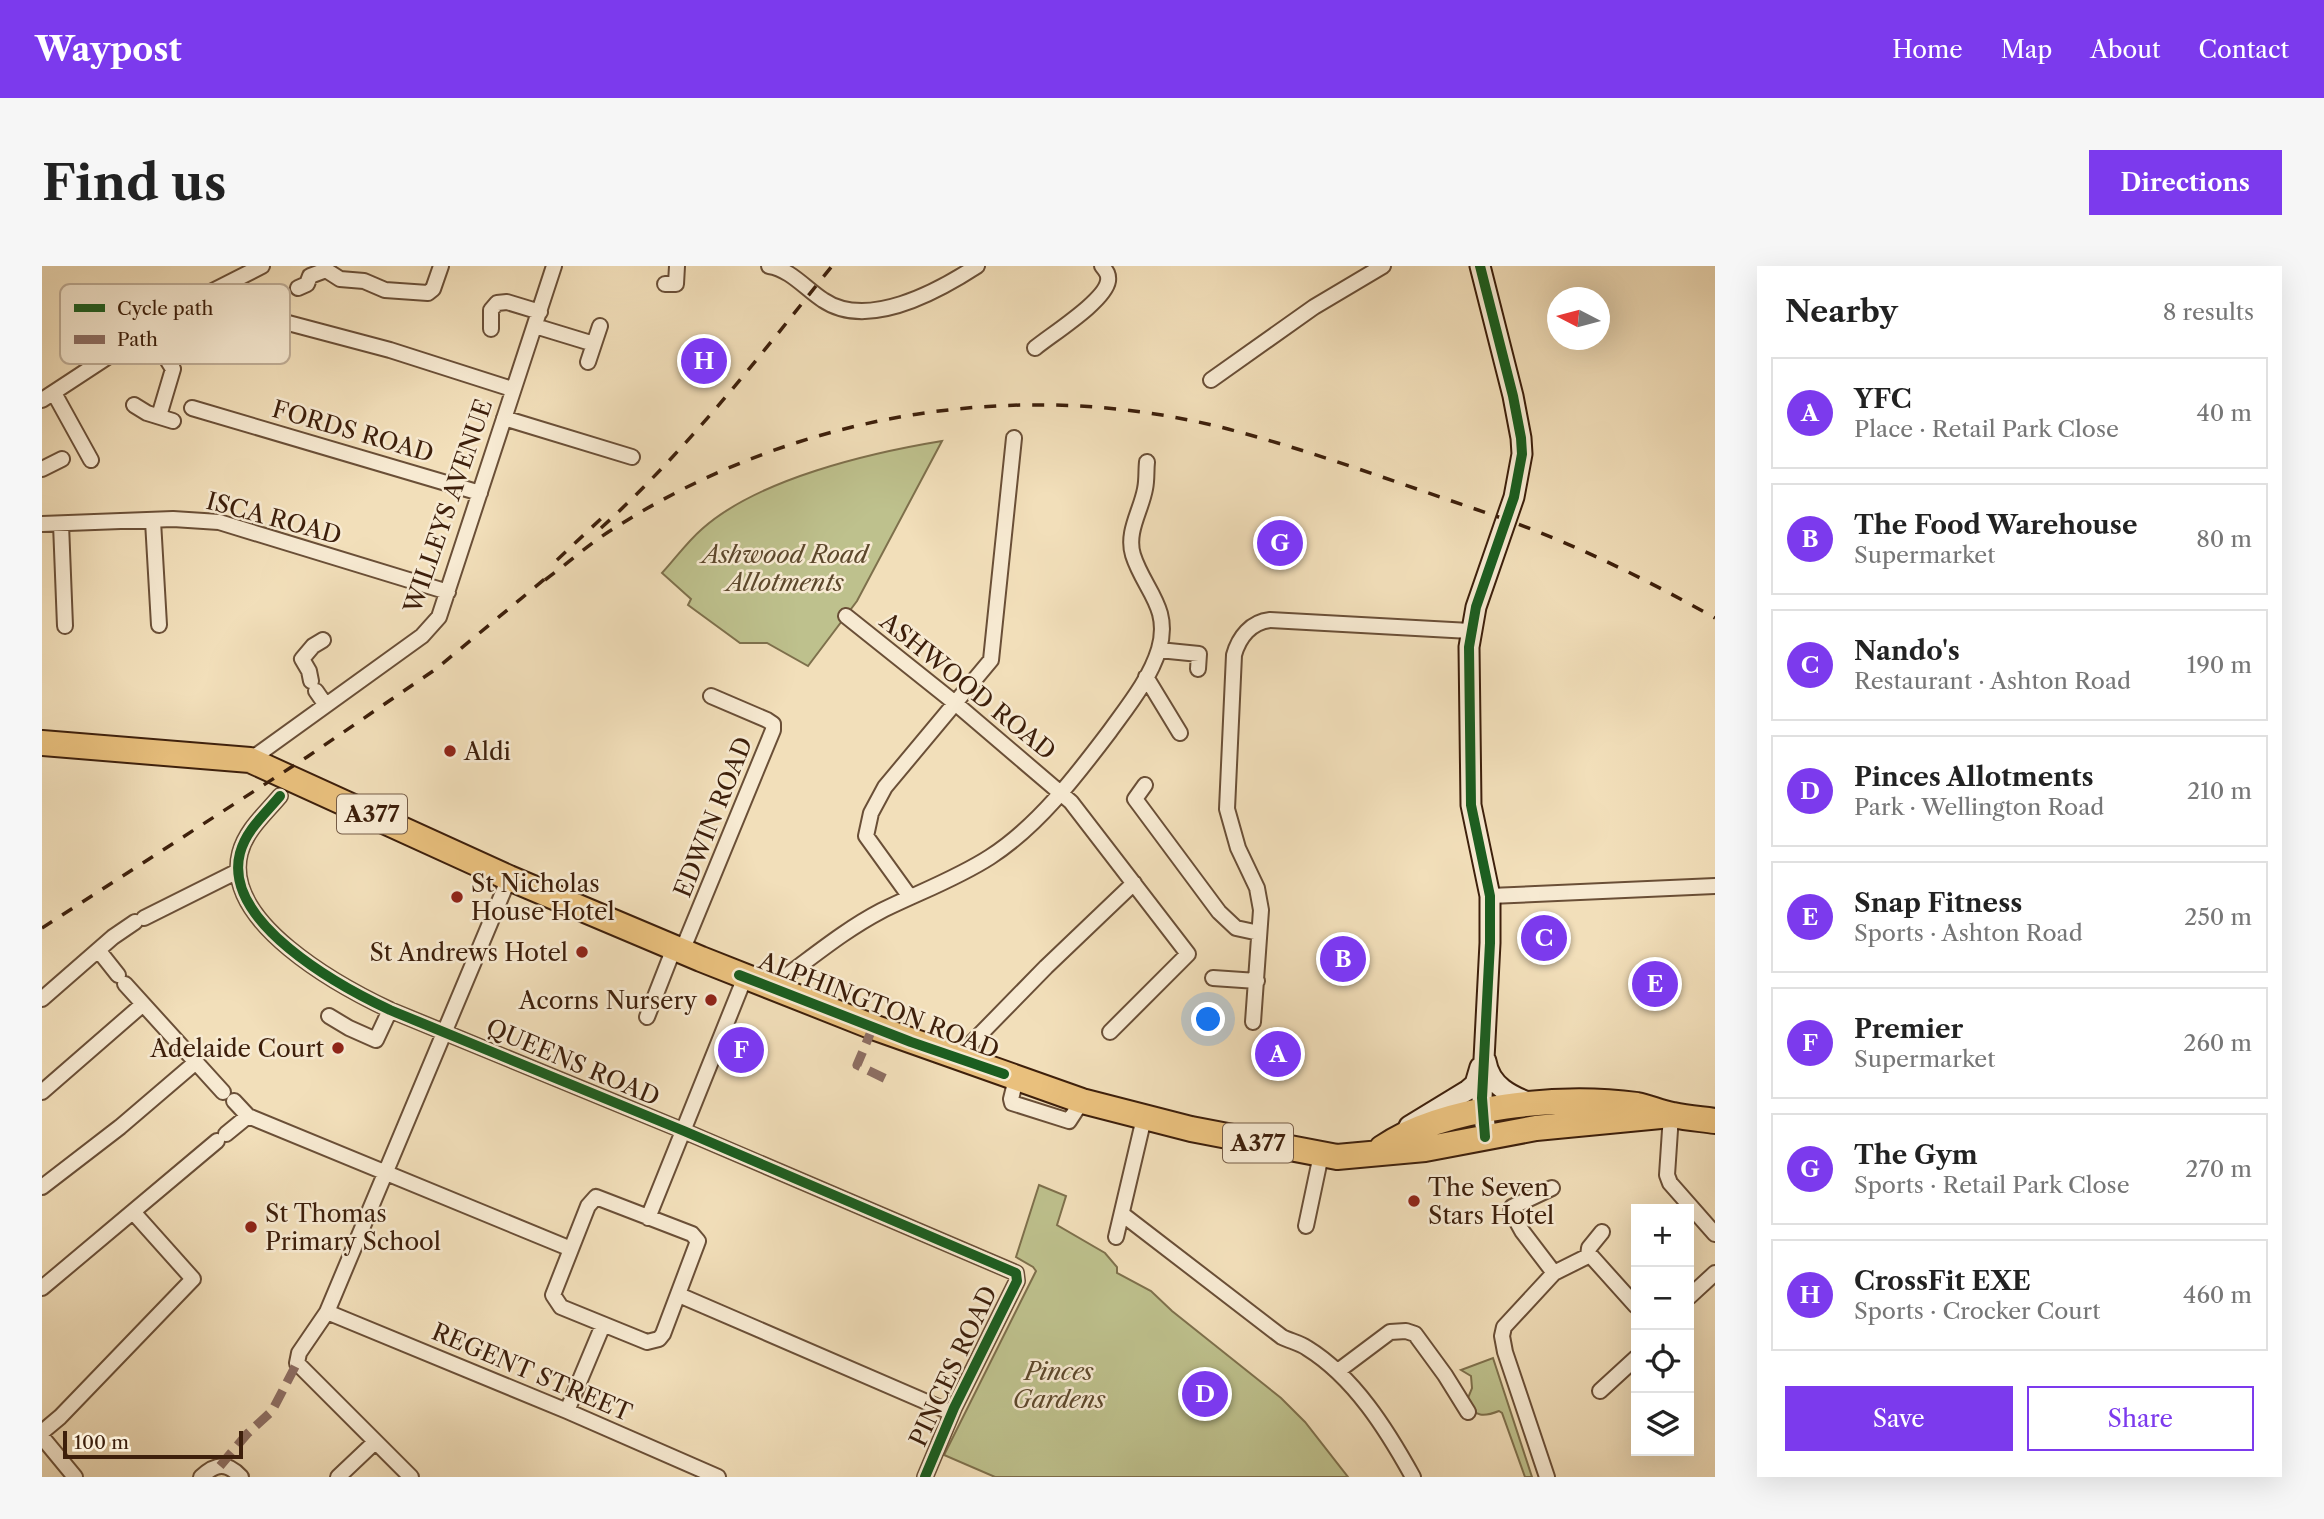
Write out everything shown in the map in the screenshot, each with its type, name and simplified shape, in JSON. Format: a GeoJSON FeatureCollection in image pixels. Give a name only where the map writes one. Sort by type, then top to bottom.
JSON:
{"type":"FeatureCollection","features":[{"type":"Feature","properties":{"kind":"highway","name":"A377"},"geometry":{"type":"LineString","coordinates":[[42,743],[250,760]]}},
{"type":"Feature","properties":{"kind":"highway","name":"ALPHINGTON ROAD"},"geometry":{"type":"LineString","coordinates":[[250,760],[509,878],[745,977],[1016,1079],[1144,1118],[1337,1157],[1383,1147],[1447,1119],[1484,1107],[1535,1116],[1671,1115],[1715,1121]]}},
{"type":"Feature","properties":{"kind":"highway","name":"ALPHINGTON ROAD"},"geometry":{"type":"LineString","coordinates":[[1383,1147],[1425,1149],[1485,1137],[1535,1116]]}},
{"type":"Feature","properties":{"kind":"street"},"geometry":{"type":"LineString","coordinates":[[228,284],[262,266]]}},
{"type":"Feature","properties":{"kind":"street"},"geometry":{"type":"LineString","coordinates":[[299,288],[307,284],[310,276],[326,270],[340,279],[364,281],[385,290],[428,293],[433,289],[441,266]]}},
{"type":"Feature","properties":{"kind":"street","name":"WILLEYS AVENUE"},"geometry":{"type":"LineString","coordinates":[[250,760],[430,630],[439,617],[554,266]]}},
{"type":"Feature","properties":{"kind":"street"},"geometry":{"type":"LineString","coordinates":[[665,284],[676,284],[677,266]]}},
{"type":"Feature","properties":{"kind":"street"},"geometry":{"type":"LineString","coordinates":[[769,266],[789,274],[823,301],[840,310],[872,313],[892,308],[931,291],[976,266]]}},
{"type":"Feature","properties":{"kind":"street"},"geometry":{"type":"LineString","coordinates":[[1035,348],[1099,298],[1108,283],[1108,275],[1102,266]]}},
{"type":"Feature","properties":{"kind":"street"},"geometry":{"type":"LineString","coordinates":[[1211,380],[1304,313],[1383,266]]}},
{"type":"Feature","properties":{"kind":"street"},"geometry":{"type":"LineString","coordinates":[[1480,266],[1513,396],[1522,454],[1514,497],[1470,631],[1471,805],[1490,896],[1484,1050],[1485,1137]]}},
{"type":"Feature","properties":{"kind":"street"},"geometry":{"type":"LineString","coordinates":[[491,329],[491,310],[497,303],[507,302],[537,319],[594,344]]}},
{"type":"Feature","properties":{"kind":"street"},"geometry":{"type":"LineString","coordinates":[[290,323],[390,350],[512,389]]}},
{"type":"Feature","properties":{"kind":"street"},"geometry":{"type":"LineString","coordinates":[[588,362],[600,326]]}},
{"type":"Feature","properties":{"kind":"street"},"geometry":{"type":"LineString","coordinates":[[91,460],[48,397],[98,364]]}},
{"type":"Feature","properties":{"kind":"street"},"geometry":{"type":"LineString","coordinates":[[134,405],[147,413],[166,418],[173,369],[170,364]]}},
{"type":"Feature","properties":{"kind":"street","name":"FORDS ROAD"},"geometry":{"type":"LineString","coordinates":[[192,408],[209,420],[481,492]]}},
{"type":"Feature","properties":{"kind":"street"},"geometry":{"type":"LineString","coordinates":[[504,418],[632,457]]}},
{"type":"Feature","properties":{"kind":"street"},"geometry":{"type":"LineString","coordinates":[[910,897],[866,836],[867,825],[885,787],[991,660],[1014,438]]}},
{"type":"Feature","properties":{"kind":"street"},"geometry":{"type":"LineString","coordinates":[[42,469],[62,459]]}},
{"type":"Feature","properties":{"kind":"street"},"geometry":{"type":"LineString","coordinates":[[772,986],[848,930],[990,857],[1037,818],[1112,728],[1146,677],[1159,650],[1161,633],[1157,601],[1139,570],[1131,545],[1145,488],[1147,462]]}},
{"type":"Feature","properties":{"kind":"street","name":"ISCA ROAD"},"geometry":{"type":"LineString","coordinates":[[42,524],[199,520],[219,522],[448,592]]}},
{"type":"Feature","properties":{"kind":"street"},"geometry":{"type":"LineString","coordinates":[[153,521],[159,625]]}},
{"type":"Feature","properties":{"kind":"street"},"geometry":{"type":"LineString","coordinates":[[61,524],[65,626]]}},
{"type":"Feature","properties":{"kind":"street","name":"ASHWOOD ROAD"},"geometry":{"type":"LineString","coordinates":[[846,616],[1071,802],[1188,954],[1110,1032]]}},
{"type":"Feature","properties":{"kind":"street"},"geometry":{"type":"LineString","coordinates":[[1253,1022],[1261,910],[1257,888],[1238,848],[1227,809],[1234,654],[1243,635],[1254,624],[1278,620],[1470,631]]}},
{"type":"Feature","properties":{"kind":"street"},"geometry":{"type":"LineString","coordinates":[[323,640],[313,646],[302,659],[313,686],[325,704]]}},
{"type":"Feature","properties":{"kind":"street"},"geometry":{"type":"LineString","coordinates":[[1159,650],[1199,654],[1198,669]]}},
{"type":"Feature","properties":{"kind":"street"},"geometry":{"type":"LineString","coordinates":[[1146,677],[1180,733]]}},
{"type":"Feature","properties":{"kind":"street","name":"EDWIN ROAD"},"geometry":{"type":"LineString","coordinates":[[678,949],[773,730],[773,724],[767,720],[712,696]]}},
{"type":"Feature","properties":{"kind":"street"},"geometry":{"type":"LineString","coordinates":[[1145,785],[1135,799],[1219,912],[1236,928],[1259,933]]}},
{"type":"Feature","properties":{"kind":"street"},"geometry":{"type":"LineString","coordinates":[[42,999],[120,932],[238,872],[240,852],[245,839],[280,796]]}},
{"type":"Feature","properties":{"kind":"street","name":"QUEENS ROAD"},"geometry":{"type":"LineString","coordinates":[[238,872],[253,912],[271,932],[344,986],[390,1010],[684,1131],[1016,1273]]}},
{"type":"Feature","properties":{"kind":"street"},"geometry":{"type":"LineString","coordinates":[[411,1477],[297,1363],[299,1353],[324,1318],[509,878]]}},
{"type":"Feature","properties":{"kind":"street"},"geometry":{"type":"LineString","coordinates":[[957,1058],[1134,883]]}},
{"type":"Feature","properties":{"kind":"street"},"geometry":{"type":"LineString","coordinates":[[1490,896],[1715,886]]}},
{"type":"Feature","properties":{"kind":"street"},"geometry":{"type":"LineString","coordinates":[[647,1017],[678,949]]}},
{"type":"Feature","properties":{"kind":"street"},"geometry":{"type":"LineString","coordinates":[[99,951],[142,1005],[248,1115],[571,1249]]}},
{"type":"Feature","properties":{"kind":"street"},"geometry":{"type":"LineString","coordinates":[[648,1218],[745,977]]}},
{"type":"Feature","properties":{"kind":"street"},"geometry":{"type":"LineString","coordinates":[[1213,978],[1257,981]]}},
{"type":"Feature","properties":{"kind":"street"},"geometry":{"type":"LineString","coordinates":[[42,1092],[142,1005]]}},
{"type":"Feature","properties":{"kind":"street"},"geometry":{"type":"LineString","coordinates":[[329,1016],[376,1040],[390,1010]]}},
{"type":"Feature","properties":{"kind":"street"},"geometry":{"type":"LineString","coordinates":[[1484,1050],[1487,1072],[1495,1083],[1521,1099],[1535,1116]]}},
{"type":"Feature","properties":{"kind":"street"},"geometry":{"type":"LineString","coordinates":[[1383,1147],[1408,1127],[1475,1084],[1484,1050]]}},
{"type":"Feature","properties":{"kind":"street"},"geometry":{"type":"LineString","coordinates":[[42,1187],[120,1128],[196,1062]]}},
{"type":"Feature","properties":{"kind":"street"},"geometry":{"type":"LineString","coordinates":[[42,1288],[248,1115]]}},
{"type":"Feature","properties":{"kind":"street"},"geometry":{"type":"LineString","coordinates":[[1671,1115],[1667,1167],[1670,1183],[1715,1234]]}},
{"type":"Feature","properties":{"kind":"street"},"geometry":{"type":"LineString","coordinates":[[1116,1237],[1144,1118]]}},
{"type":"Feature","properties":{"kind":"street"},"geometry":{"type":"LineString","coordinates":[[1306,1226],[1321,1155]]}},
{"type":"Feature","properties":{"kind":"street"},"geometry":{"type":"LineString","coordinates":[[1552,1188],[1512,1207],[1511,1210],[1522,1231],[1554,1273]]}},
{"type":"Feature","properties":{"kind":"street"},"geometry":{"type":"LineString","coordinates":[[596,1197],[692,1234],[698,1241],[663,1334],[653,1342],[647,1342],[561,1307],[553,1295],[571,1249],[589,1206],[596,1197]]}},
{"type":"Feature","properties":{"kind":"street"},"geometry":{"type":"LineString","coordinates":[[75,1477],[42,1435],[194,1279],[134,1213]]}},
{"type":"Feature","properties":{"kind":"street"},"geometry":{"type":"LineString","coordinates":[[1122,1214],[1282,1337],[1306,1347],[1338,1371],[1391,1441],[1413,1477]]}},
{"type":"Feature","properties":{"kind":"street"},"geometry":{"type":"LineString","coordinates":[[1588,1256],[1589,1248],[1602,1232]]}},
{"type":"Feature","properties":{"kind":"street"},"geometry":{"type":"LineString","coordinates":[[1547,1477],[1502,1336],[1507,1322],[1554,1273],[1588,1256]]}},
{"type":"Feature","properties":{"kind":"street"},"geometry":{"type":"LineString","coordinates":[[1588,1256],[1592,1257],[1631,1300]]}},
{"type":"Feature","properties":{"kind":"street","name":"PINCES ROAD"},"geometry":{"type":"LineString","coordinates":[[925,1477],[952,1413],[1017,1281],[1016,1273]]}},
{"type":"Feature","properties":{"kind":"street"},"geometry":{"type":"LineString","coordinates":[[1694,1292],[1715,1273]]}},
{"type":"Feature","properties":{"kind":"street"},"geometry":{"type":"LineString","coordinates":[[679,1295],[952,1413]]}},
{"type":"Feature","properties":{"kind":"street","name":"REGENT STREET"},"geometry":{"type":"LineString","coordinates":[[324,1318],[567,1410],[718,1477]]}},
{"type":"Feature","properties":{"kind":"street"},"geometry":{"type":"LineString","coordinates":[[567,1410],[603,1325]]}},
{"type":"Feature","properties":{"kind":"street"},"geometry":{"type":"LineString","coordinates":[[1338,1371],[1390,1332],[1406,1331],[1415,1335],[1468,1412]]}},
{"type":"Feature","properties":{"kind":"street"},"geometry":{"type":"LineString","coordinates":[[1600,1391],[1631,1363]]}},
{"type":"Feature","properties":{"kind":"street"},"geometry":{"type":"LineString","coordinates":[[338,1477],[374,1442]]}},
{"type":"Feature","properties":{"kind":"street"},"geometry":{"type":"LineString","coordinates":[[201,1477],[208,1470],[220,1466],[232,1468],[241,1477]]}},
{"type":"Feature","properties":{"kind":"green space","name":"Ashwood Road Allotments"},"geometry":{"type":"Polygon","coordinates":[[[942,441],[857,601],[808,666],[767,643],[740,643],[688,605],[691,599],[662,573],[702,529],[725,511],[753,496],[783,482],[849,461],[942,441]]]}},
{"type":"Feature","properties":{"kind":"green space","name":"Pinces Gardens"},"geometry":{"type":"Polygon","coordinates":[[[1039,1185],[1066,1196],[1057,1225],[1105,1253],[1117,1267],[1117,1273],[1151,1291],[1281,1398],[1305,1422],[1348,1477],[995,1477],[944,1455],[1036,1271],[1016,1257],[1039,1185]]]}},
{"type":"Feature","properties":{"kind":"green space"},"geometry":{"type":"Polygon","coordinates":[[[1493,1358],[1532,1477],[1525,1477],[1502,1413],[1499,1411],[1480,1414],[1466,1403],[1472,1388],[1471,1376],[1461,1370],[1493,1358]]]}},
{"type":"Feature","properties":{"kind":"railway"},"geometry":{"type":"LineString","coordinates":[[601,528],[693,435],[832,266]]}},
{"type":"Feature","properties":{"kind":"railway"},"geometry":{"type":"LineString","coordinates":[[545,580],[613,529],[683,489],[756,457],[832,432],[910,415],[989,406],[1069,406],[1149,413],[1228,429],[1327,458],[1549,536],[1632,574],[1715,618]]}},
{"type":"Feature","properties":{"kind":"railway"},"geometry":{"type":"LineString","coordinates":[[557,560],[606,514]]}},
{"type":"Feature","properties":{"kind":"railway"},"geometry":{"type":"LineString","coordinates":[[42,928],[307,757],[436,669],[552,573]]}},
{"type":"Feature","properties":{"kind":"marked path"},"geometry":{"type":"LineString","coordinates":[[873,1027],[857,1065],[888,1080]]}},
{"type":"Feature","properties":{"kind":"marked path"},"geometry":{"type":"LineString","coordinates":[[220,1466],[247,1434],[272,1411],[297,1363]]}},
{"type":"Feature","properties":{"kind":"cycle path"},"geometry":{"type":"LineString","coordinates":[[1480,266],[1513,396],[1522,454],[1514,497],[1476,607],[1469,647],[1471,805],[1490,896],[1482,1098],[1485,1137]]}},
{"type":"Feature","properties":{"kind":"cycle path"},"geometry":{"type":"LineString","coordinates":[[280,796],[243,845],[239,879],[249,903],[266,927],[315,968],[390,1010],[684,1131],[1016,1273],[1017,1281],[954,1408],[925,1477]]}},
{"type":"Feature","properties":{"kind":"cycle path"},"geometry":{"type":"LineString","coordinates":[[739,975],[911,1042],[1004,1074]]}},
{"type":"Feature","properties":{"kind":"place","name":"CrossFit EXE"},"geometry":{"type":"Point","coordinates":[704,361]}},
{"type":"Feature","properties":{"kind":"place","name":"The Gym"},"geometry":{"type":"Point","coordinates":[1280,543]}},
{"type":"Feature","properties":{"kind":"place","name":"Aldi"},"geometry":{"type":"Point","coordinates":[450,751]}},
{"type":"Feature","properties":{"kind":"place","name":"St Nicholas House Hotel"},"geometry":{"type":"Point","coordinates":[457,897]}},
{"type":"Feature","properties":{"kind":"place","name":"Nando's"},"geometry":{"type":"Point","coordinates":[1544,938]}},
{"type":"Feature","properties":{"kind":"place","name":"St Andrews Hotel"},"geometry":{"type":"Point","coordinates":[582,952]}},
{"type":"Feature","properties":{"kind":"place","name":"The Food Warehouse"},"geometry":{"type":"Point","coordinates":[1343,959]}},
{"type":"Feature","properties":{"kind":"place","name":"Snap Fitness"},"geometry":{"type":"Point","coordinates":[1655,984]}},
{"type":"Feature","properties":{"kind":"place","name":"Acorns Nursery"},"geometry":{"type":"Point","coordinates":[711,1000]}},
{"type":"Feature","properties":{"kind":"place","name":"Adelaide Court"},"geometry":{"type":"Point","coordinates":[338,1048]}},
{"type":"Feature","properties":{"kind":"place","name":"Premier"},"geometry":{"type":"Point","coordinates":[741,1050]}},
{"type":"Feature","properties":{"kind":"place","name":"YFC"},"geometry":{"type":"Point","coordinates":[1278,1054]}},
{"type":"Feature","properties":{"kind":"place","name":"The Seven Stars Hotel"},"geometry":{"type":"Point","coordinates":[1414,1201]}},
{"type":"Feature","properties":{"kind":"place","name":"St Thomas Primary School"},"geometry":{"type":"Point","coordinates":[251,1227]}},
{"type":"Feature","properties":{"kind":"place","name":"Pinces Allotments"},"geometry":{"type":"Point","coordinates":[1205,1394]}}]}
